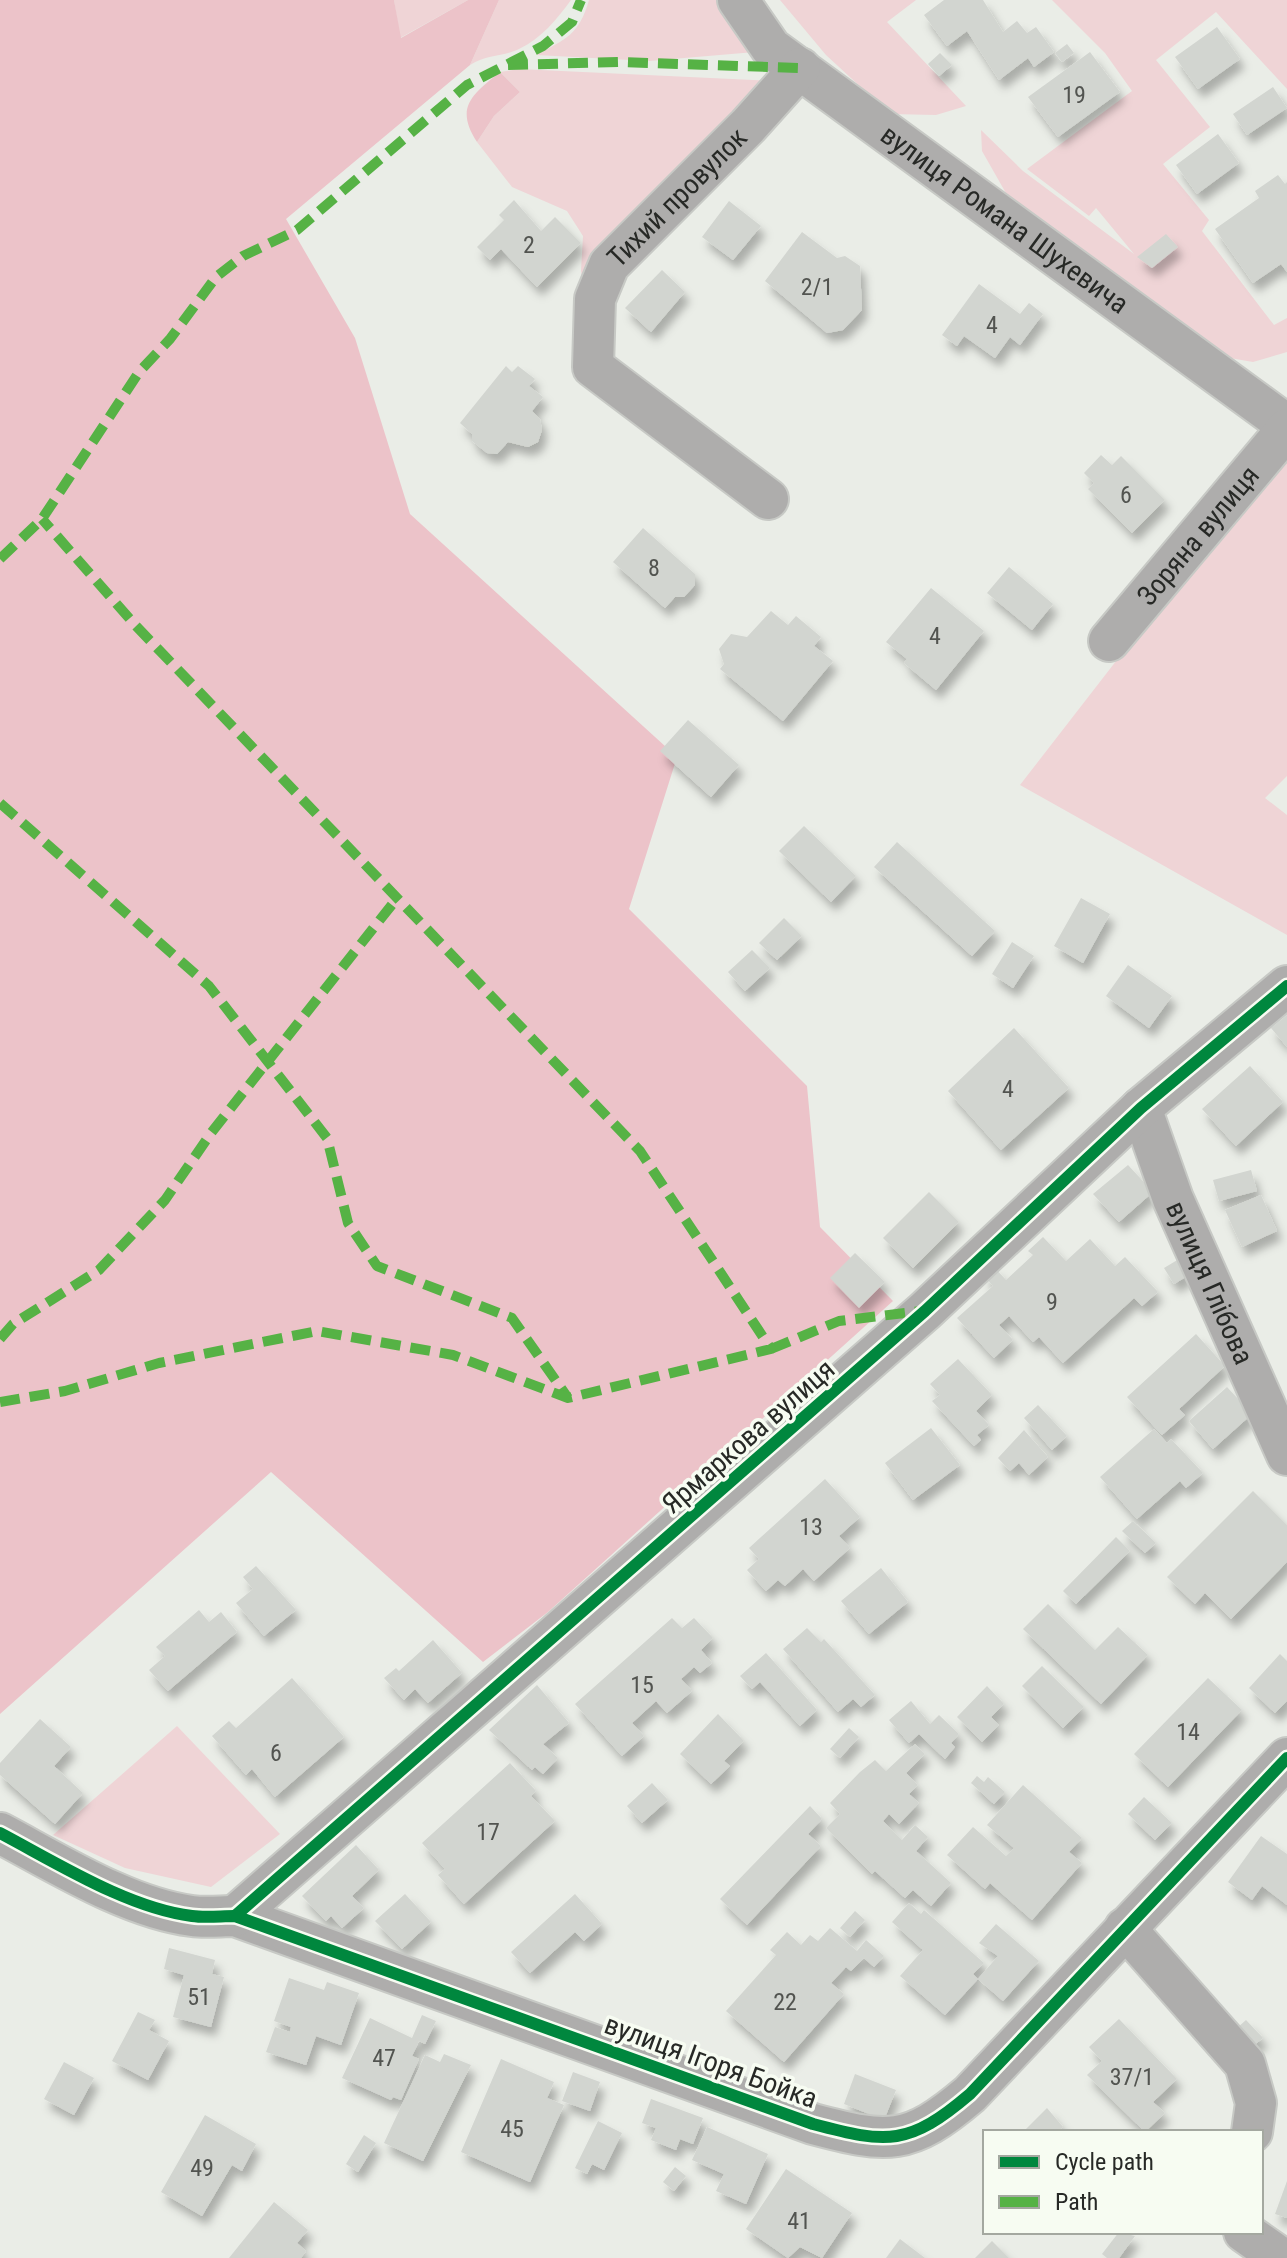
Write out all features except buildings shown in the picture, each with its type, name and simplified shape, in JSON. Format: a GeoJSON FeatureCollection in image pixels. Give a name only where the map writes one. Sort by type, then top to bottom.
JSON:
{"type":"FeatureCollection","features":[{"type":"Feature","properties":{"kind":"street","name":"вулиця Романа Шухевича"},"geometry":{"type":"LineString","coordinates":[[738,0],[771,48],[1281,413]]}},
{"type":"Feature","properties":{"kind":"street","name":"Тихий провулок"},"geometry":{"type":"LineString","coordinates":[[768,499],[593,367],[595,299],[609,265],[748,126],[800,68]]}},
{"type":"Feature","properties":{"kind":"street","name":"Зоряна вулиця"},"geometry":{"type":"LineString","coordinates":[[1109,641],[1281,413]]}},
{"type":"Feature","properties":{"kind":"street","name":"Ярмаркова вулиця"},"geometry":{"type":"LineString","coordinates":[[235,1916],[925,1311],[1141,1108],[1287,986]]}},
{"type":"Feature","properties":{"kind":"street","name":"вулиця Глібова"},"geometry":{"type":"LineString","coordinates":[[1141,1108],[1173,1199],[1287,1455]]}},
{"type":"Feature","properties":{"kind":"street","name":"вулиця Ігоря Бойка"},"geometry":{"type":"LineString","coordinates":[[0,1833],[109,1889],[153,1905],[192,1916],[235,1916],[813,2124],[874,2140],[892,2138],[925,2127],[963,2100],[1287,1758]]}},
{"type":"Feature","properties":{"kind":"street"},"geometry":{"type":"LineString","coordinates":[[1125,1928],[1245,2064],[1256,2103],[1252,2130]]}},
{"type":"Feature","properties":{"kind":"street"},"geometry":{"type":"LineString","coordinates":[[1247,2234],[1281,2258]]}},
{"type":"Feature","properties":{"kind":"shaded area"},"geometry":{"type":"Polygon","coordinates":[[[0,0],[394,0],[401,38],[468,0],[499,0],[470,65],[286,219],[355,338],[410,514],[677,757],[629,909],[807,1086],[820,1227],[893,1301],[548,1612],[483,1662],[271,1472],[0,1714],[0,0]]]}},
{"type":"Feature","properties":{"kind":"shaded area"},"geometry":{"type":"Polygon","coordinates":[[[394,0],[468,0],[400,38],[394,0]]]}},
{"type":"Feature","properties":{"kind":"shaded area"},"geometry":{"type":"Polygon","coordinates":[[[499,0],[571,0],[548,28],[527,45],[470,65],[499,0]]]}},
{"type":"Feature","properties":{"kind":"shaded area"},"geometry":{"type":"Polygon","coordinates":[[[589,0],[726,0],[755,52],[649,61],[536,55],[556,45],[576,29],[589,0]]]}},
{"type":"Feature","properties":{"kind":"shaded area"},"geometry":{"type":"Polygon","coordinates":[[[780,0],[916,0],[887,22],[966,106],[936,115],[890,114],[826,55],[780,0]]]}},
{"type":"Feature","properties":{"kind":"shaded area"},"geometry":{"type":"Polygon","coordinates":[[[1052,0],[1287,0],[1287,89],[1216,12],[1156,60],[1210,127],[1163,164],[1209,220],[1202,231],[1274,325],[1287,318],[1287,352],[1253,362],[1230,358],[1007,195],[982,151],[981,130],[1023,171],[1134,254],[1096,208],[1089,216],[1027,169],[1132,91],[1105,53],[1052,0]]]}},
{"type":"Feature","properties":{"kind":"shaded area"},"geometry":{"type":"Polygon","coordinates":[[[519,69],[774,81],[585,293],[581,271],[583,236],[567,211],[512,187],[477,142],[494,116],[520,92],[500,72],[519,69]]]}},
{"type":"Feature","properties":{"kind":"shaded area"},"geometry":{"type":"Polygon","coordinates":[[[500,72],[520,92],[494,116],[477,142],[470,130],[467,110],[475,95],[500,72]]]}},
{"type":"Feature","properties":{"kind":"shaded area"},"geometry":{"type":"Polygon","coordinates":[[[1287,449],[1287,776],[1265,798],[1287,815],[1287,935],[1020,785],[1168,594],[1287,449]]]}},
{"type":"Feature","properties":{"kind":"shaded area"},"geometry":{"type":"Polygon","coordinates":[[[177,1726],[280,1834],[211,1887],[125,1868],[53,1835],[177,1726]]]}},
{"type":"Feature","properties":{"kind":"marked path"},"geometry":{"type":"LineString","coordinates":[[0,559],[42,519],[139,372],[170,339],[216,277],[243,256],[297,230],[467,85],[543,46],[572,22],[581,0]]}},
{"type":"Feature","properties":{"kind":"marked path"},"geometry":{"type":"LineString","coordinates":[[508,65],[618,62],[800,68]]}},
{"type":"Feature","properties":{"kind":"marked path"},"geometry":{"type":"LineString","coordinates":[[0,1402],[65,1391],[159,1363],[317,1331],[453,1355],[568,1398],[771,1349],[640,1151],[136,626],[42,519]]}},
{"type":"Feature","properties":{"kind":"marked path"},"geometry":{"type":"LineString","coordinates":[[0,803],[209,986],[327,1138],[348,1223],[377,1266],[512,1318],[568,1398]]}},
{"type":"Feature","properties":{"kind":"marked path"},"geometry":{"type":"LineString","coordinates":[[0,1339],[13,1324],[99,1270],[165,1200],[211,1133],[398,897]]}},
{"type":"Feature","properties":{"kind":"marked path"},"geometry":{"type":"LineString","coordinates":[[771,1349],[839,1321],[921,1311]]}},
{"type":"Feature","properties":{"kind":"cycle path"},"geometry":{"type":"LineString","coordinates":[[235,1916],[925,1311],[1141,1108],[1287,986]]}},
{"type":"Feature","properties":{"kind":"cycle path"},"geometry":{"type":"LineString","coordinates":[[0,1833],[93,1883],[143,1904],[192,1916],[235,1916],[813,2124],[880,2137],[913,2132],[949,2111],[970,2094],[1287,1758]]}}]}
